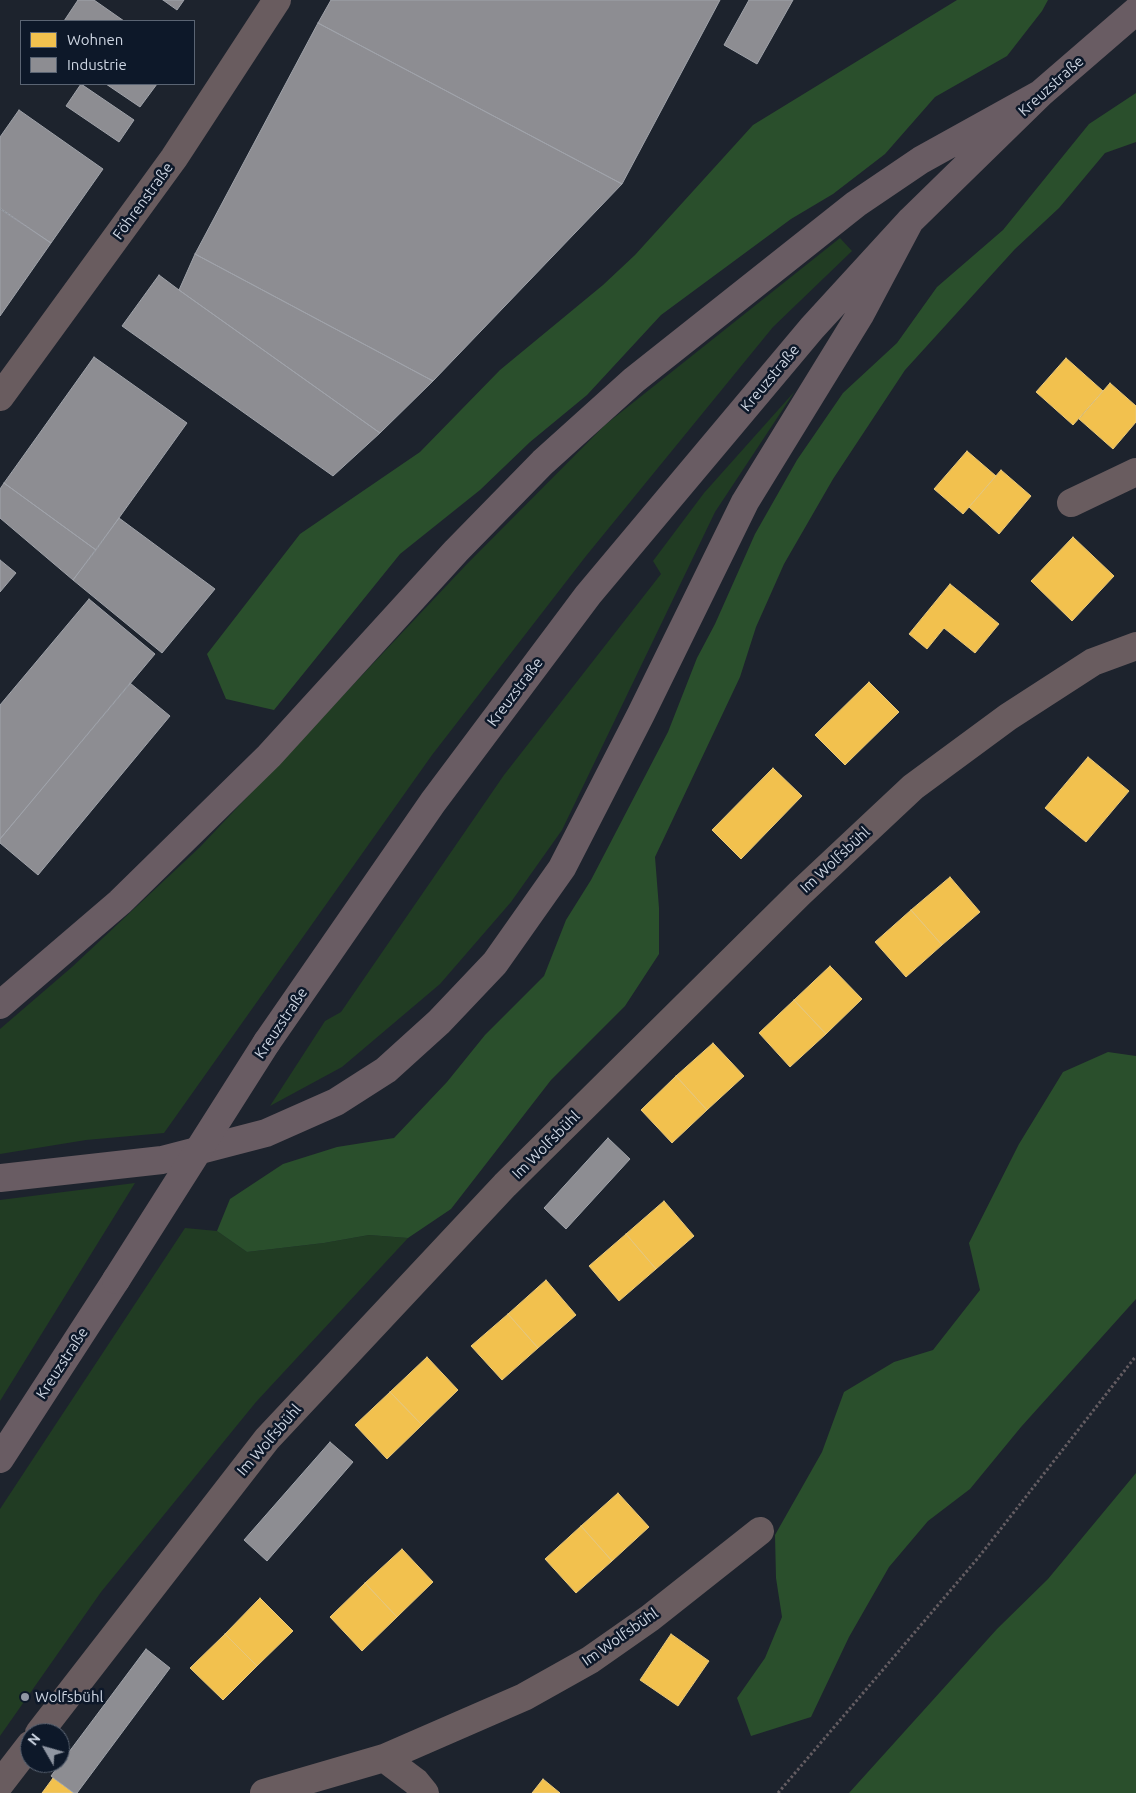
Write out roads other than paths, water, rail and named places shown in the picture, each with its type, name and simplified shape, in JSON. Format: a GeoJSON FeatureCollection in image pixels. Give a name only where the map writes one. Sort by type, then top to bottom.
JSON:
{"type":"FeatureCollection","features":[{"type":"Feature","properties":{"kind":"main road","name":"Kreuzstraße"},"geometry":{"type":"LineString","coordinates":[[0,1459],[267,1042],[433,802],[588,595],[812,328],[910,221],[1040,94],[1136,11]]}},
{"type":"Feature","properties":{"kind":"main road"},"geometry":{"type":"LineString","coordinates":[[0,1005],[120,902],[254,770],[462,544],[543,462],[634,380],[856,204],[921,160],[1040,94]]}},
{"type":"Feature","properties":{"kind":"main road"},"geometry":{"type":"LineString","coordinates":[[0,1178],[162,1160],[266,1133],[336,1102],[386,1070],[439,1022],[495,963],[562,868],[641,714],[745,502],[860,315],[910,221]]}},
{"type":"Feature","properties":{"kind":"street","name":"Föhrenstraße"},"geometry":{"type":"LineString","coordinates":[[0,397],[174,158],[277,0]]}},
{"type":"Feature","properties":{"kind":"street"},"geometry":{"type":"LineString","coordinates":[[1071,503],[1136,472]]}},
{"type":"Feature","properties":{"kind":"street","name":"Im Wolfsbühl"},"geometry":{"type":"LineString","coordinates":[[48,1723],[267,1439],[505,1185],[744,949],[913,787],[1008,717],[1093,662],[1136,646]]}},
{"type":"Feature","properties":{"kind":"street","name":"Im Wolfsbühl"},"geometry":{"type":"LineString","coordinates":[[264,1793],[384,1758],[524,1697],[590,1660],[650,1618],[760,1531]]}},
{"type":"Feature","properties":{"kind":"street"},"geometry":{"type":"LineString","coordinates":[[0,1784],[20,1758]]}},
{"type":"Feature","properties":{"kind":"street"},"geometry":{"type":"LineString","coordinates":[[384,1758],[416,1782],[425,1793]]}},
{"type":"Feature","properties":{"kind":"place","name":"Wolfsbühl"},"geometry":{"type":"Point","coordinates":[25,1697]}}]}
